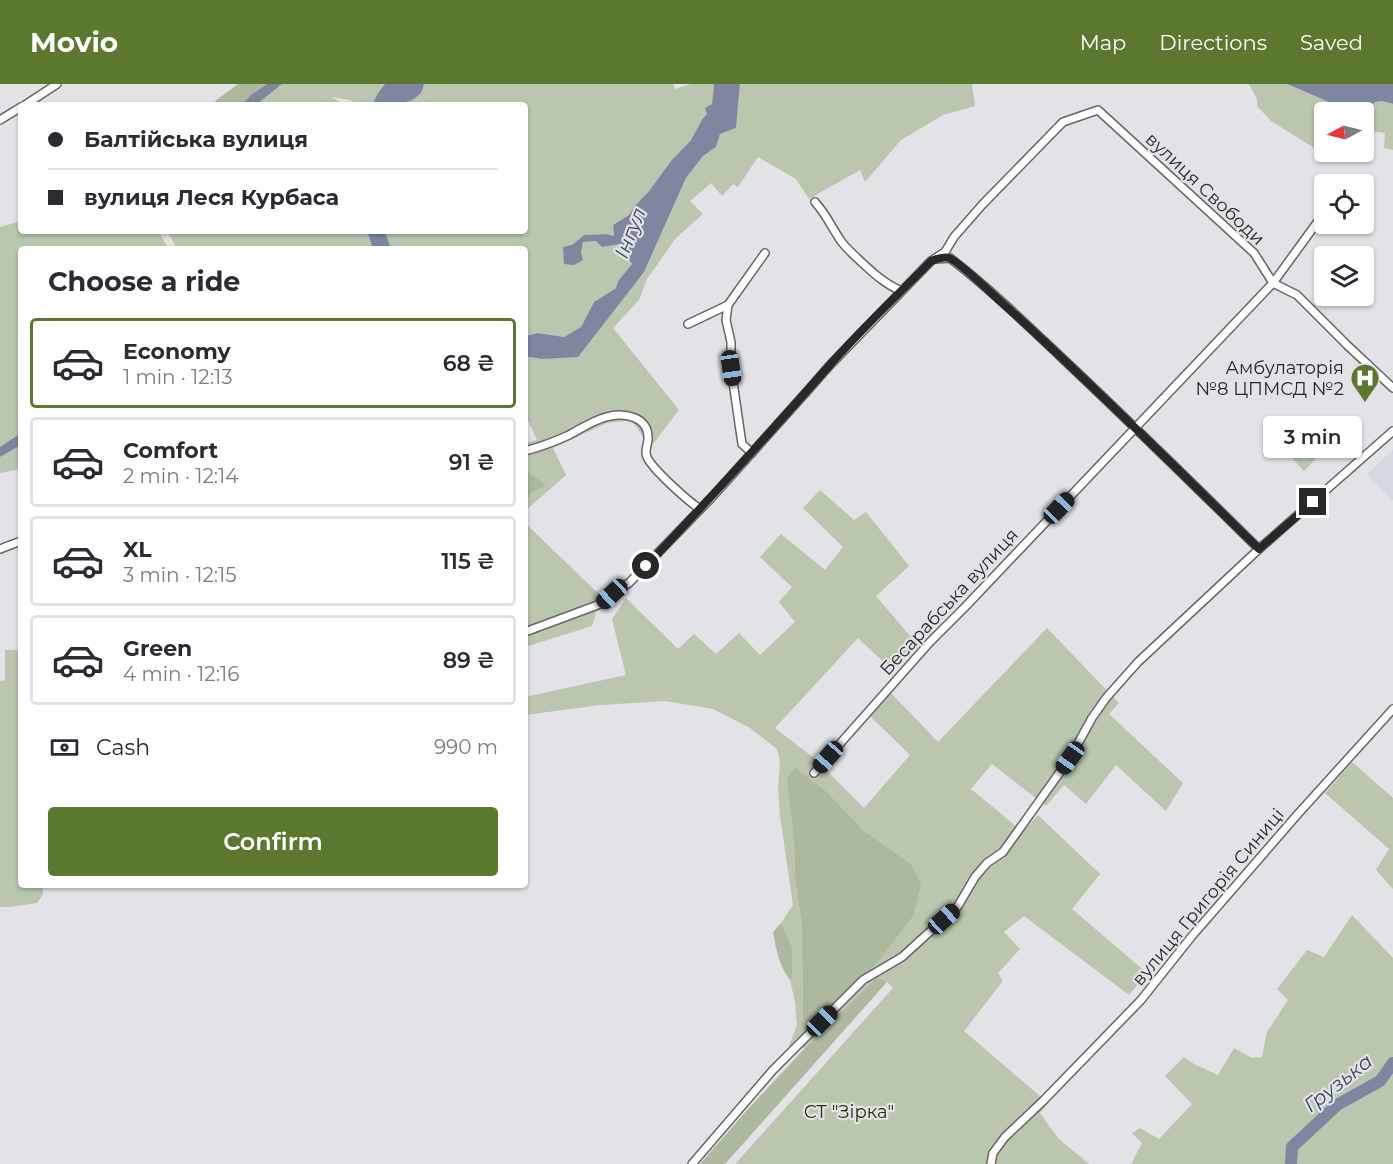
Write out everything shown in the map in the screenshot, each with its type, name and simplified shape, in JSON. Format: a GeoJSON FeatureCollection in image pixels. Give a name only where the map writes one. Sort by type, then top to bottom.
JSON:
{"type":"FeatureCollection","features":[{"type":"Feature","properties":{"kind":"street"},"geometry":{"type":"LineString","coordinates":[[29,102],[57,84]]}},
{"type":"Feature","properties":{"kind":"street"},"geometry":{"type":"LineString","coordinates":[[0,120],[18,109]]}},
{"type":"Feature","properties":{"kind":"street","name":"вулиця Свободи"},"geometry":{"type":"LineString","coordinates":[[931,261],[945,252],[954,237],[982,206],[1063,122],[1098,110],[1254,253],[1273,283],[1297,295],[1393,388]]}},
{"type":"Feature","properties":{"kind":"street"},"geometry":{"type":"LineString","coordinates":[[815,202],[824,212],[828,223],[843,244],[889,286],[901,291]]}},
{"type":"Feature","properties":{"kind":"street","name":"Бесарабська вулиця"},"geometry":{"type":"LineString","coordinates":[[814,773],[930,642],[1273,283],[1314,227]]}},
{"type":"Feature","properties":{"kind":"street"},"geometry":{"type":"LineString","coordinates":[[688,324],[728,304],[765,253]]}},
{"type":"Feature","properties":{"kind":"street"},"geometry":{"type":"LineString","coordinates":[[528,631],[603,603],[629,583],[752,453],[830,365],[931,261],[939,258],[950,258],[966,270],[1043,340],[1118,410],[1259,549]]}},
{"type":"Feature","properties":{"kind":"street"},"geometry":{"type":"LineString","coordinates":[[728,304],[726,320],[731,342],[731,368],[742,444],[752,453]]}},
{"type":"Feature","properties":{"kind":"street"},"geometry":{"type":"LineString","coordinates":[[528,450],[545,446],[590,422],[609,416],[628,415],[640,421],[647,429],[647,457],[653,465],[687,500],[700,509]]}},
{"type":"Feature","properties":{"kind":"street"},"geometry":{"type":"LineString","coordinates":[[692,1164],[773,1070],[863,980],[902,957],[958,906],[987,862],[1003,852],[1010,843],[1070,758],[1106,698],[1138,662],[1259,549],[1393,431]]}},
{"type":"Feature","properties":{"kind":"street"},"geometry":{"type":"LineString","coordinates":[[0,549],[18,542]]}},
{"type":"Feature","properties":{"kind":"street","name":"вулиця Григорія Синиці"},"geometry":{"type":"LineString","coordinates":[[991,1164],[993,1153],[1005,1137],[1141,1000],[1192,936],[1393,709]]}},
{"type":"Feature","properties":{"kind":"shaded area"},"geometry":{"type":"Polygon","coordinates":[[[1393,450],[1393,501],[1367,474],[1393,450]]]}},
{"type":"Feature","properties":{"kind":"green space"},"geometry":{"type":"Polygon","coordinates":[[[238,84],[267,84],[244,102],[215,101],[238,84]]]}},
{"type":"Feature","properties":{"kind":"green space"},"geometry":{"type":"Polygon","coordinates":[[[282,84],[385,84],[374,102],[353,102],[332,97],[340,102],[260,102],[282,84]]]}},
{"type":"Feature","properties":{"kind":"green space"},"geometry":{"type":"Polygon","coordinates":[[[424,84],[673,84],[675,89],[691,84],[714,84],[712,104],[691,140],[671,161],[629,215],[613,225],[614,236],[584,235],[572,245],[581,252],[583,242],[618,244],[632,264],[618,281],[616,288],[594,302],[581,327],[564,337],[538,333],[528,335],[528,246],[390,246],[386,234],[528,234],[528,102],[406,102],[418,96],[424,84]]]}},
{"type":"Feature","properties":{"kind":"green space"},"geometry":{"type":"Polygon","coordinates":[[[740,84],[972,84],[975,106],[943,115],[901,140],[865,182],[860,170],[809,199],[796,179],[758,157],[738,187],[733,184],[722,196],[711,183],[690,201],[703,214],[676,238],[647,279],[639,300],[613,328],[679,410],[650,448],[632,420],[607,423],[553,448],[566,475],[528,508],[528,442],[537,440],[528,420],[528,357],[541,359],[559,357],[644,272],[686,178],[703,156],[716,147],[720,134],[736,128],[740,84]]]}},
{"type":"Feature","properties":{"kind":"green space"},"geometry":{"type":"Polygon","coordinates":[[[1249,84],[1287,84],[1329,102],[1314,102],[1314,148],[1271,121],[1257,106],[1257,99],[1249,84]]]}},
{"type":"Feature","properties":{"kind":"green space"},"geometry":{"type":"Polygon","coordinates":[[[1382,101],[1393,104],[1393,150],[1384,148],[1385,133],[1374,131],[1374,104],[1382,101]]]}},
{"type":"Feature","properties":{"kind":"green space"},"geometry":{"type":"Polygon","coordinates":[[[18,222],[18,234],[160,234],[167,246],[18,246],[18,435],[0,447],[0,227],[18,222]]]}},
{"type":"Feature","properties":{"kind":"green space"},"geometry":{"type":"Polygon","coordinates":[[[169,234],[368,234],[372,246],[175,246],[169,234]]]}},
{"type":"Feature","properties":{"kind":"green space"},"geometry":{"type":"Polygon","coordinates":[[[1322,424],[1336,437],[1304,471],[1291,457],[1322,424]]]}},
{"type":"Feature","properties":{"kind":"green space"},"geometry":{"type":"Polygon","coordinates":[[[18,447],[18,470],[0,473],[0,457],[18,447]]]}},
{"type":"Feature","properties":{"kind":"green space"},"geometry":{"type":"Polygon","coordinates":[[[528,472],[546,485],[531,493],[528,498],[528,472]]]}},
{"type":"Feature","properties":{"kind":"green space","name":"СТ \"Зірка\""},"geometry":{"type":"Polygon","coordinates":[[[820,490],[854,520],[866,512],[909,566],[876,596],[916,643],[893,671],[858,638],[775,728],[814,758],[864,808],[910,755],[870,716],[890,692],[938,742],[1047,628],[1119,703],[1109,714],[1183,783],[1166,811],[1116,765],[1086,804],[1064,785],[1046,806],[992,764],[971,789],[1023,832],[1038,815],[1100,874],[1072,909],[1147,973],[1129,995],[1024,916],[1004,932],[1020,949],[998,973],[1003,981],[964,1031],[1048,1103],[1040,1113],[1058,1138],[1089,1164],[735,1164],[893,988],[884,979],[876,978],[805,1048],[789,1046],[797,1025],[790,980],[792,978],[792,947],[781,923],[793,905],[780,816],[778,787],[780,762],[777,749],[750,728],[713,709],[665,701],[601,705],[528,715],[528,696],[626,675],[612,619],[626,598],[678,649],[694,634],[716,654],[739,633],[760,655],[795,622],[779,602],[792,587],[760,557],[781,534],[825,570],[843,547],[803,508],[820,490]],[[828,793],[794,839],[795,878],[802,927],[803,1019],[816,1023],[911,864],[863,830],[828,793]]]}},
{"type":"Feature","properties":{"kind":"green space"},"geometry":{"type":"Polygon","coordinates":[[[528,526],[601,596],[592,626],[528,646],[528,526]]]}},
{"type":"Feature","properties":{"kind":"green space"},"geometry":{"type":"Polygon","coordinates":[[[5,650],[18,650],[18,888],[42,888],[43,894],[37,903],[11,907],[0,907],[0,681],[5,680],[5,650]]]}},
{"type":"Feature","properties":{"kind":"green space"},"geometry":{"type":"Polygon","coordinates":[[[1352,762],[1393,798],[1393,889],[1376,870],[1389,849],[1325,793],[1352,762]]]}},
{"type":"Feature","properties":{"kind":"green space"},"geometry":{"type":"Polygon","coordinates":[[[795,768],[828,793],[863,830],[911,864],[921,885],[913,916],[877,963],[816,1023],[803,1020],[802,927],[795,878],[794,839],[787,779],[795,768]]]}},
{"type":"Feature","properties":{"kind":"green space"},"geometry":{"type":"Polygon","coordinates":[[[1352,915],[1393,958],[1393,1164],[1131,1164],[1142,1143],[1132,1133],[1140,1128],[1159,1139],[1192,1104],[1165,1076],[1184,1057],[1218,1075],[1234,1048],[1252,1058],[1262,1057],[1267,1032],[1288,1000],[1277,989],[1307,950],[1324,957],[1352,915]]]}},
{"type":"Feature","properties":{"kind":"green space"},"geometry":{"type":"Polygon","coordinates":[[[781,923],[792,947],[792,978],[790,980],[781,963],[773,932],[781,923]]]}},
{"type":"Feature","properties":{"kind":"green space"},"geometry":{"type":"Polygon","coordinates":[[[876,978],[887,982],[725,1164],[700,1164],[805,1048],[876,978]]]}},
{"type":"Feature","properties":{"kind":"water"},"geometry":{"type":"Polygon","coordinates":[[[267,84],[282,84],[260,102],[244,102],[267,84]]]}},
{"type":"Feature","properties":{"kind":"water"},"geometry":{"type":"Polygon","coordinates":[[[385,84],[424,84],[417,97],[406,102],[374,102],[385,84]]]}},
{"type":"Feature","properties":{"kind":"water","name":"Інгул"},"geometry":{"type":"Polygon","coordinates":[[[714,84],[740,84],[736,128],[720,134],[716,147],[703,156],[686,178],[644,272],[578,357],[541,359],[528,357],[528,335],[538,333],[564,337],[581,327],[594,302],[616,288],[618,281],[632,264],[619,244],[602,247],[596,241],[583,242],[581,252],[583,260],[574,265],[564,264],[563,247],[572,245],[584,235],[614,236],[613,225],[629,215],[671,161],[691,140],[707,114],[705,108],[712,104],[714,84]]]}},
{"type":"Feature","properties":{"kind":"water"},"geometry":{"type":"Polygon","coordinates":[[[1287,84],[1393,84],[1393,104],[1382,101],[1374,104],[1329,102],[1287,84]]]}},
{"type":"Feature","properties":{"kind":"water"},"geometry":{"type":"Polygon","coordinates":[[[368,234],[386,234],[390,246],[372,246],[368,234]]]}},
{"type":"Feature","properties":{"kind":"water"},"geometry":{"type":"Polygon","coordinates":[[[18,435],[18,447],[0,457],[0,447],[18,435]]]}},
{"type":"Feature","properties":{"kind":"waterway","name":"Грузька"},"geometry":{"type":"LineString","coordinates":[[1291,1164],[1292,1147],[1337,1105],[1380,1081],[1393,1063]]}},
{"type":"Feature","properties":{"kind":"place","name":"Амбулаторія №8 ЦПМСД №2"},"geometry":{"type":"Point","coordinates":[1365,404]}},
{"type":"Feature","properties":{"kind":"route"},"geometry":{"type":"LineString","coordinates":[[646,566],[713,496],[830,365],[931,261],[939,258],[950,258],[966,270],[1043,340],[1118,410],[1259,549],[1313,502]]}}]}
